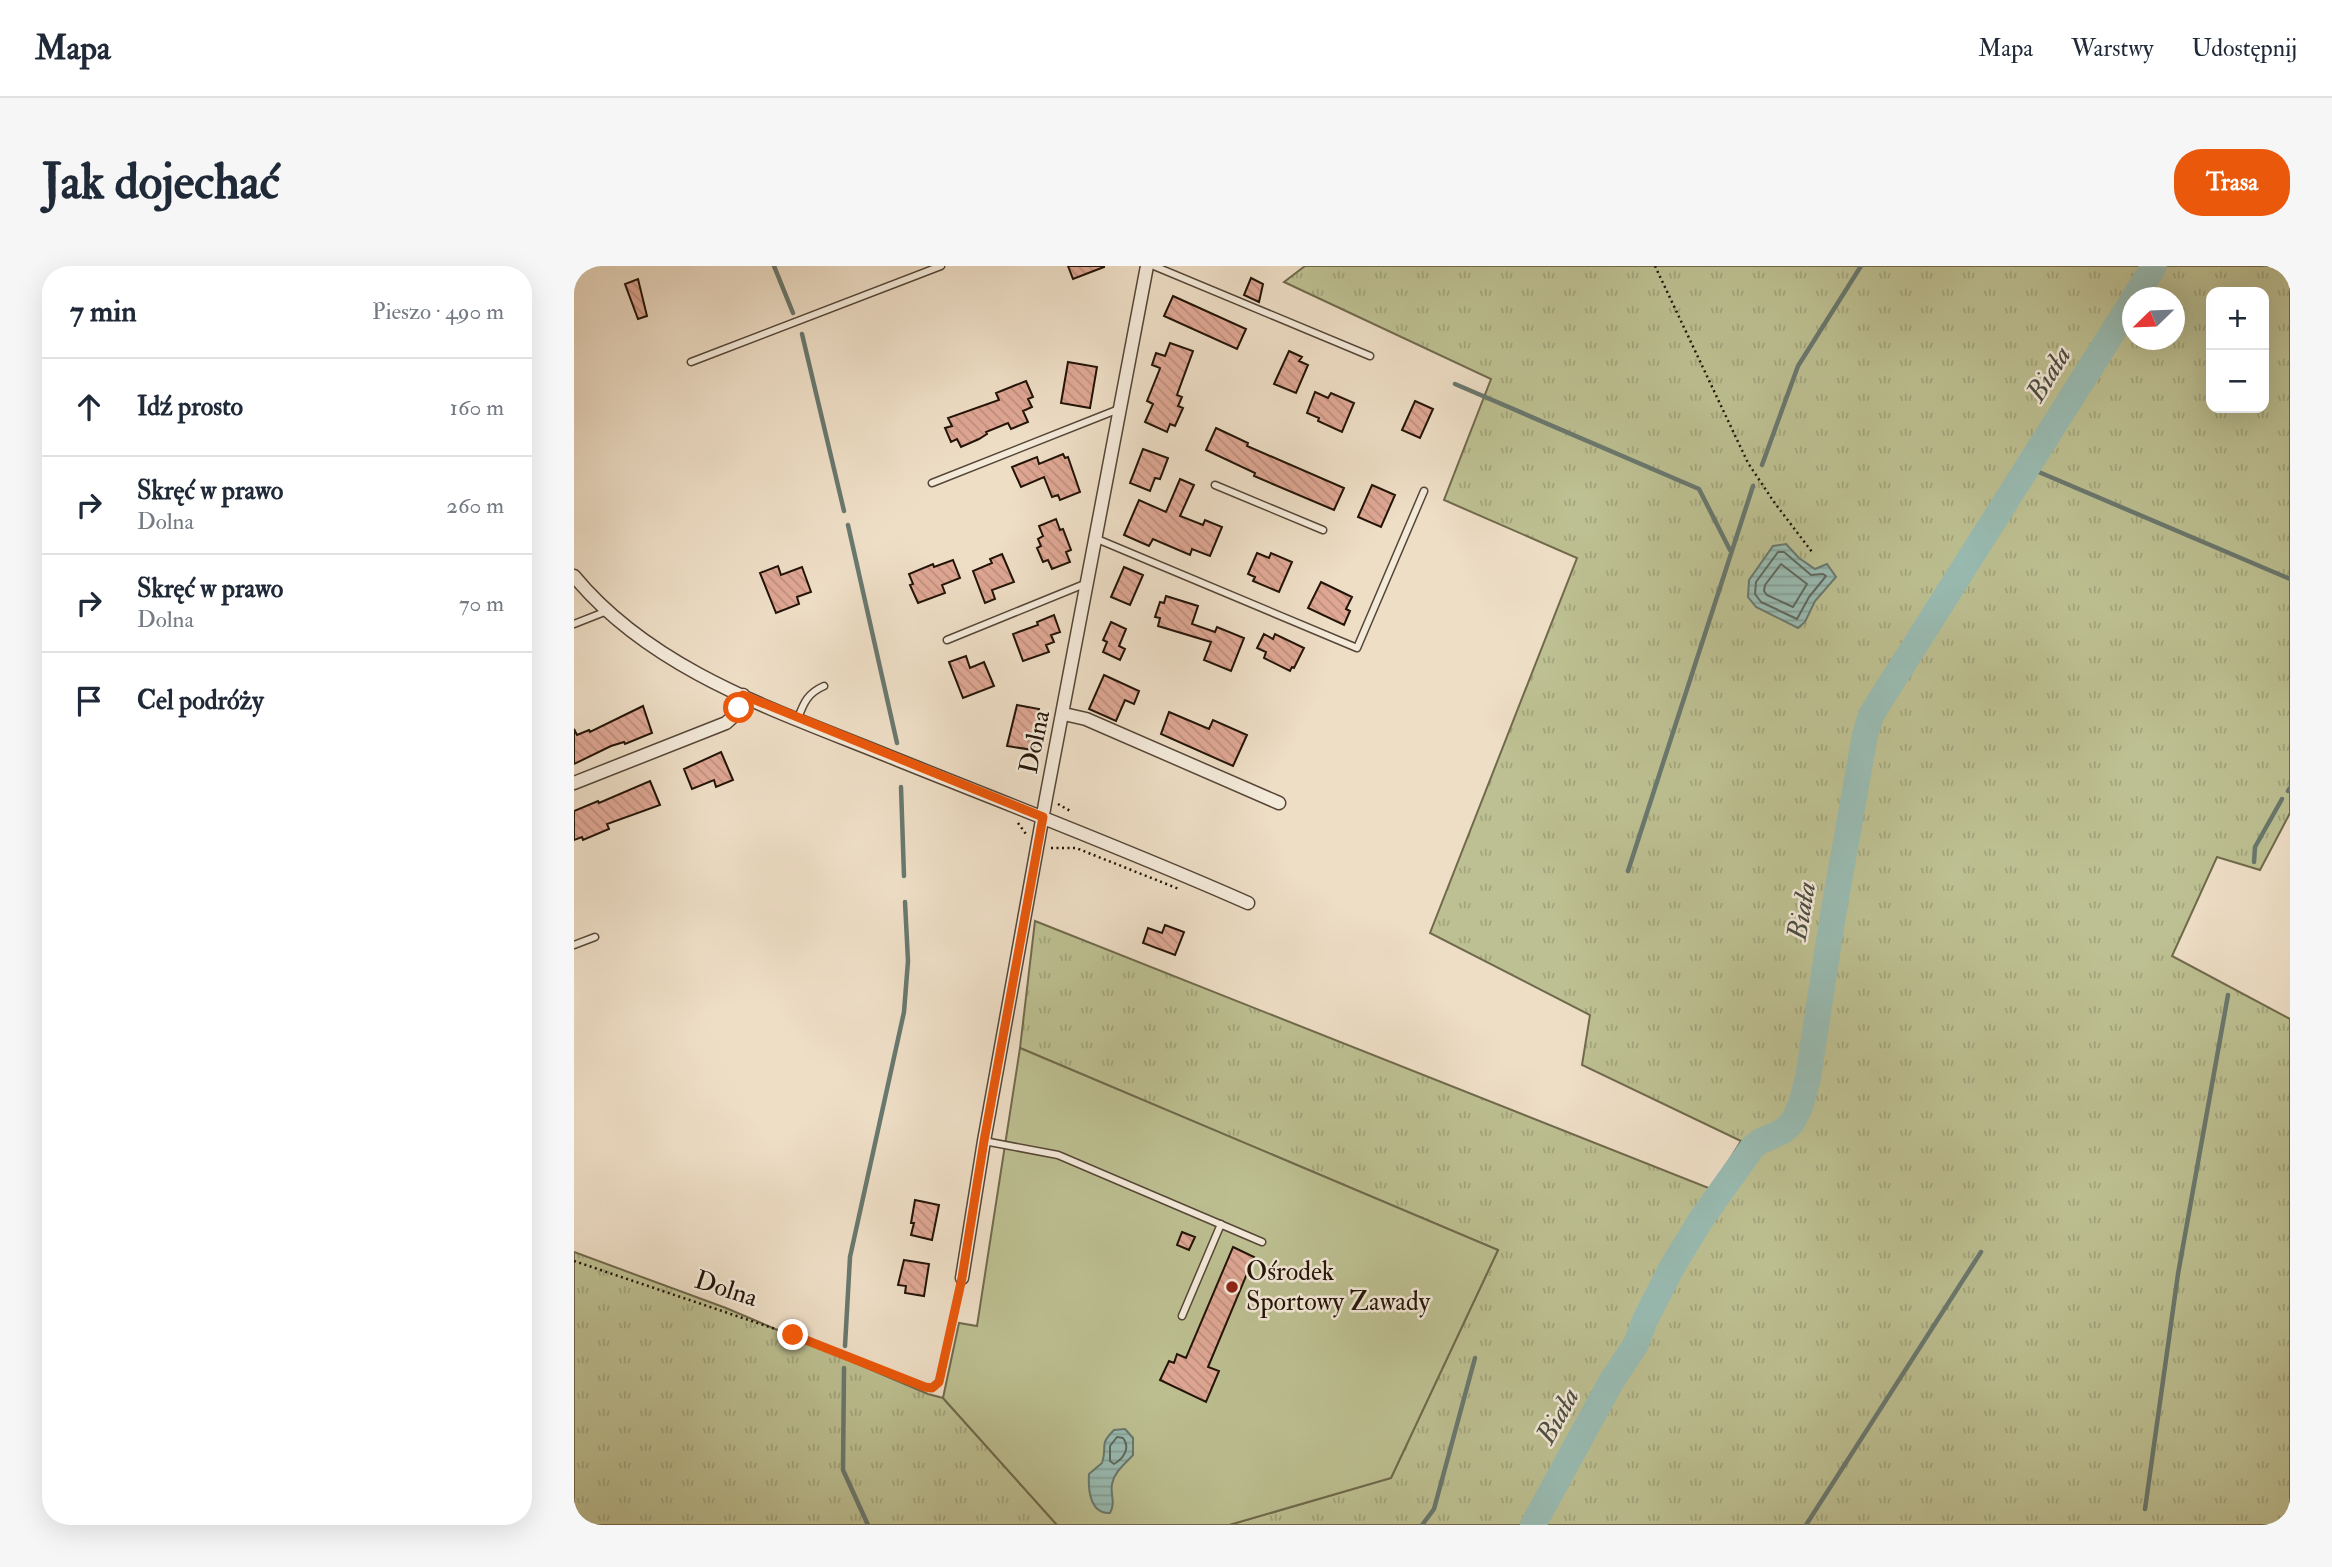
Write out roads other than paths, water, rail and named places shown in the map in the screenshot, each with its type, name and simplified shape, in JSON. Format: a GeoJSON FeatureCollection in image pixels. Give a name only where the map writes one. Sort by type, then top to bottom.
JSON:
{"type":"FeatureCollection","features":[{"type":"Feature","properties":{"kind":"street","name":"Dolna"},"geometry":{"type":"LineString","coordinates":[[962,1278],[1043,817],[1147,266]]}},
{"type":"Feature","properties":{"kind":"street"},"geometry":{"type":"LineString","coordinates":[[574,576],[607,611],[664,656],[699,676],[1248,903]]}},
{"type":"Feature","properties":{"kind":"street"},"geometry":{"type":"LineString","coordinates":[[574,783],[726,723],[736,714],[743,695]]}},
{"type":"Feature","properties":{"kind":"street"},"geometry":{"type":"LineString","coordinates":[[1064,714],[1086,719],[1279,803]]}},
{"type":"Feature","properties":{"kind":"lane"},"geometry":{"type":"LineString","coordinates":[[691,362],[941,266]]}},
{"type":"Feature","properties":{"kind":"lane"},"geometry":{"type":"LineString","coordinates":[[1154,266],[1370,356]]}},
{"type":"Feature","properties":{"kind":"lane"},"geometry":{"type":"LineString","coordinates":[[932,483],[1119,409]]}},
{"type":"Feature","properties":{"kind":"lane"},"geometry":{"type":"LineString","coordinates":[[1215,485],[1323,530]]}},
{"type":"Feature","properties":{"kind":"lane"},"geometry":{"type":"LineString","coordinates":[[1097,539],[1356,648],[1424,491]]}},
{"type":"Feature","properties":{"kind":"lane"},"geometry":{"type":"LineString","coordinates":[[947,640],[1089,582]]}},
{"type":"Feature","properties":{"kind":"lane"},"geometry":{"type":"LineString","coordinates":[[574,624],[607,611]]}},
{"type":"Feature","properties":{"kind":"lane"},"geometry":{"type":"LineString","coordinates":[[798,718],[806,698],[824,686]]}},
{"type":"Feature","properties":{"kind":"lane"},"geometry":{"type":"LineString","coordinates":[[574,946],[595,937]]}},
{"type":"Feature","properties":{"kind":"lane"},"geometry":{"type":"LineString","coordinates":[[984,1141],[1058,1154],[1262,1242]]}},
{"type":"Feature","properties":{"kind":"lane"},"geometry":{"type":"LineString","coordinates":[[1182,1316],[1221,1224]]}},
{"type":"Feature","properties":{"kind":"water"},"geometry":{"type":"Polygon","coordinates":[[[1786,544],[1799,558],[1815,569],[1827,564],[1836,577],[1815,601],[1805,622],[1798,628],[1756,607],[1748,597],[1749,580],[1773,546],[1786,544]]]}},
{"type":"Feature","properties":{"kind":"water"},"geometry":{"type":"Polygon","coordinates":[[[1125,1429],[1133,1438],[1133,1455],[1113,1480],[1110,1513],[1103,1512],[1098,1510],[1092,1500],[1089,1474],[1102,1463],[1109,1435],[1114,1430],[1125,1429]]]}},
{"type":"Feature","properties":{"kind":"waterway"},"geometry":{"type":"LineString","coordinates":[[774,266],[793,313]]}},
{"type":"Feature","properties":{"kind":"waterway"},"geometry":{"type":"LineString","coordinates":[[1762,465],[1798,366],[1861,266]]}},
{"type":"Feature","properties":{"kind":"waterway","name":"Biała"},"geometry":{"type":"LineString","coordinates":[[2141,287],[2154,266]]}},
{"type":"Feature","properties":{"kind":"waterway","name":"Biała"},"geometry":{"type":"LineString","coordinates":[[1533,1525],[1611,1382],[1636,1344],[1672,1267],[1702,1218],[1752,1148],[1783,1131],[1792,1123],[1800,1107],[1808,1078],[1833,915],[1865,735],[1871,715],[2122,317]]}},
{"type":"Feature","properties":{"kind":"waterway"},"geometry":{"type":"LineString","coordinates":[[802,334],[844,511]]}},
{"type":"Feature","properties":{"kind":"waterway"},"geometry":{"type":"LineString","coordinates":[[1455,384],[1699,489],[1730,550]]}},
{"type":"Feature","properties":{"kind":"waterway"},"geometry":{"type":"LineString","coordinates":[[2027,467],[2290,579]]}},
{"type":"Feature","properties":{"kind":"waterway"},"geometry":{"type":"LineString","coordinates":[[1628,871],[1753,486]]}},
{"type":"Feature","properties":{"kind":"waterway"},"geometry":{"type":"LineString","coordinates":[[848,525],[897,743]]}},
{"type":"Feature","properties":{"kind":"waterway"},"geometry":{"type":"LineString","coordinates":[[901,787],[904,876]]}},
{"type":"Feature","properties":{"kind":"waterway"},"geometry":{"type":"LineString","coordinates":[[2254,862],[2255,847],[2282,799]]}},
{"type":"Feature","properties":{"kind":"waterway"},"geometry":{"type":"LineString","coordinates":[[845,1346],[850,1257],[904,1012],[908,961],[905,902]]}},
{"type":"Feature","properties":{"kind":"waterway"},"geometry":{"type":"LineString","coordinates":[[2145,1509],[2178,1274],[2228,995]]}},
{"type":"Feature","properties":{"kind":"waterway"},"geometry":{"type":"LineString","coordinates":[[1806,1525],[1981,1252]]}},
{"type":"Feature","properties":{"kind":"waterway"},"geometry":{"type":"LineString","coordinates":[[1422,1525],[1434,1509],[1475,1358]]}},
{"type":"Feature","properties":{"kind":"waterway"},"geometry":{"type":"LineString","coordinates":[[844,1368],[843,1470],[868,1525]]}},
{"type":"Feature","properties":{"kind":"place","name":"Ośrodek Sportowy Zawady"},"geometry":{"type":"Point","coordinates":[1232,1287]}}]}
